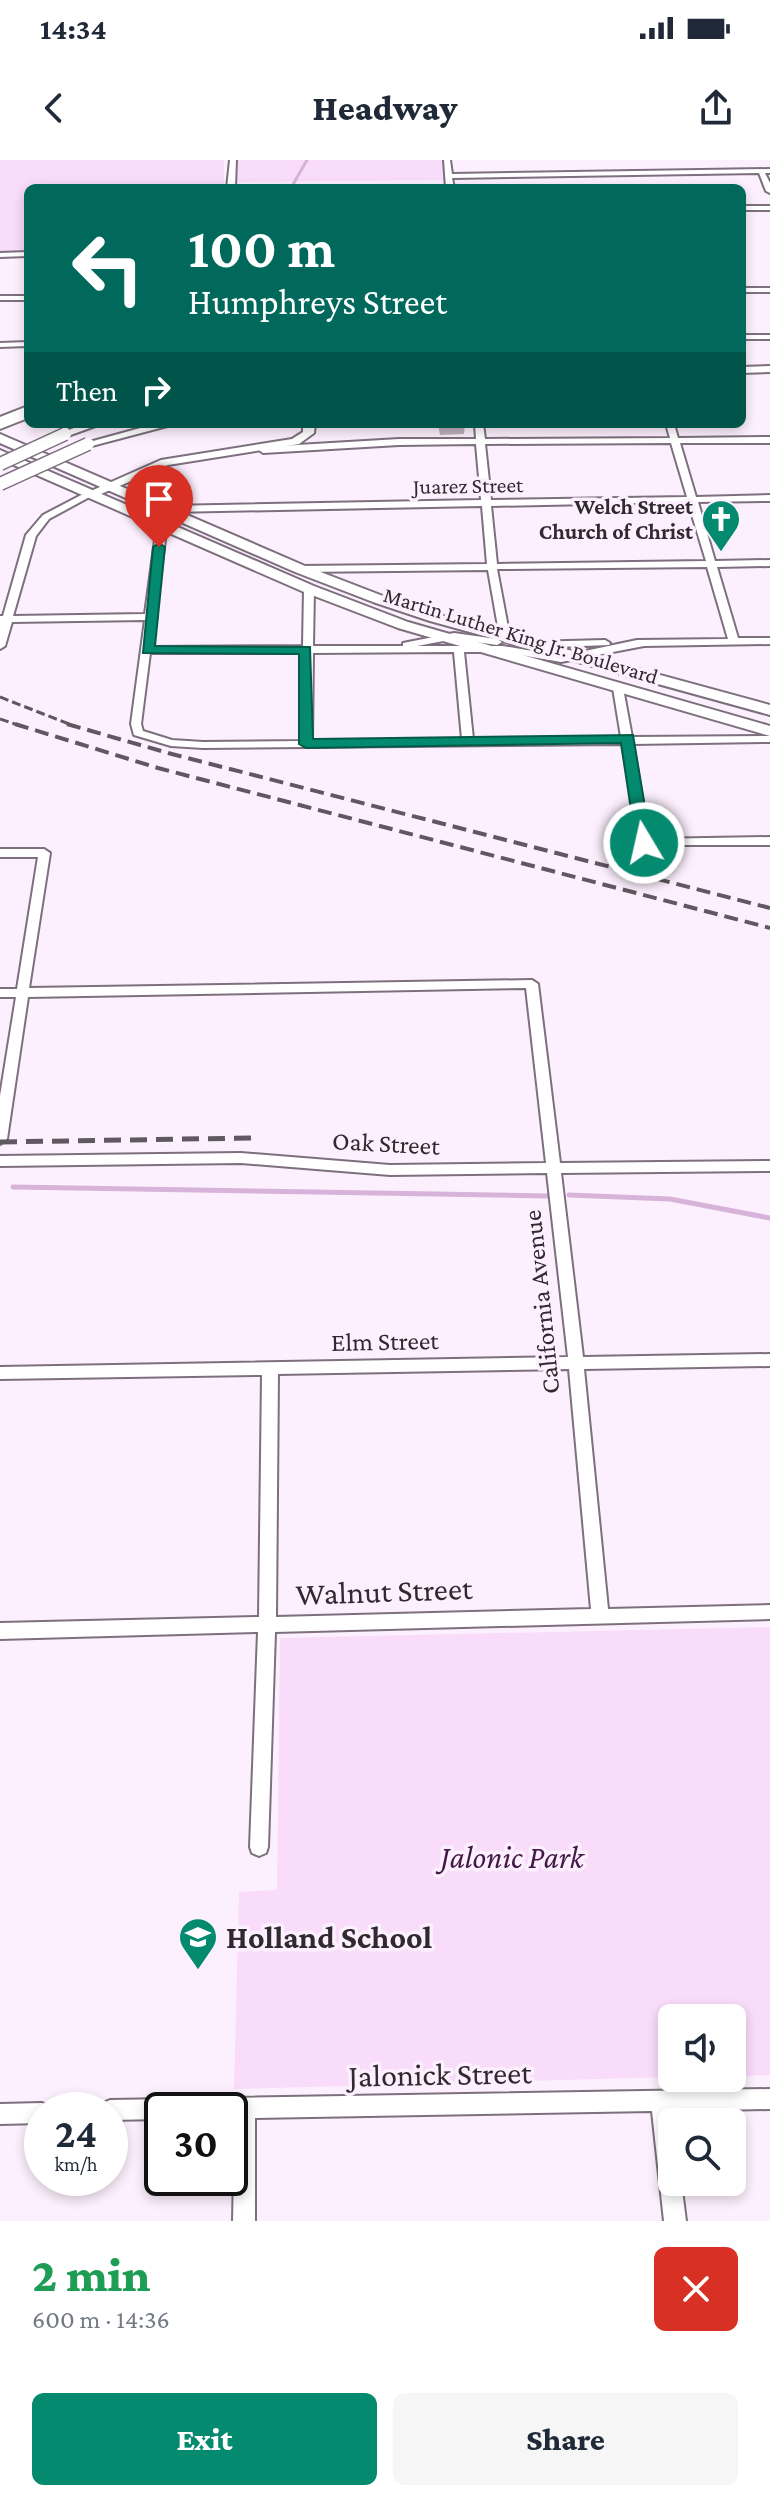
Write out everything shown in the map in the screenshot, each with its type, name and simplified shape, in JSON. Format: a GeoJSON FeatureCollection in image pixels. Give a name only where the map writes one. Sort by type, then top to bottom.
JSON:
{"type":"FeatureCollection","features":[{"type":"Feature","properties":{"kind":"main road"},"geometry":{"type":"LineString","coordinates":[[746,370],[770,369]]}},
{"type":"Feature","properties":{"kind":"main road"},"geometry":{"type":"LineString","coordinates":[[746,382],[770,382]]}},
{"type":"Feature","properties":{"kind":"main road"},"geometry":{"type":"LineString","coordinates":[[0,423],[24,414]]}},
{"type":"Feature","properties":{"kind":"main road"},"geometry":{"type":"LineString","coordinates":[[0,464],[83,428]]}},
{"type":"Feature","properties":{"kind":"main road"},"geometry":{"type":"LineString","coordinates":[[0,484],[88,444],[137,428]]}},
{"type":"Feature","properties":{"kind":"main road"},"geometry":{"type":"LineString","coordinates":[[88,444],[153,428]]}},
{"type":"Feature","properties":{"kind":"main road"},"geometry":{"type":"LineString","coordinates":[[90,494],[165,462],[263,450],[295,442],[308,433],[309,428]]}},
{"type":"Feature","properties":{"kind":"main road","name":"Martin Luther King Jr. Boulevard"},"geometry":{"type":"LineString","coordinates":[[0,438],[300,569],[435,618],[770,710]]}},
{"type":"Feature","properties":{"kind":"main road","name":"Martin Luther King Jr. Boulevard"},"geometry":{"type":"LineString","coordinates":[[0,454],[309,589],[451,641],[770,731]]}},
{"type":"Feature","properties":{"kind":"main road"},"geometry":{"type":"LineString","coordinates":[[425,651],[440,648],[451,641],[452,628],[435,618]]}},
{"type":"Feature","properties":{"kind":"main road"},"geometry":{"type":"LineString","coordinates":[[588,644],[571,656],[571,664],[592,681]]}},
{"type":"Feature","properties":{"kind":"street"},"geometry":{"type":"LineString","coordinates":[[231,184],[233,160]]}},
{"type":"Feature","properties":{"kind":"street"},"geometry":{"type":"LineString","coordinates":[[447,160],[450,184]]}},
{"type":"Feature","properties":{"kind":"street"},"geometry":{"type":"LineString","coordinates":[[693,160],[697,172]]}},
{"type":"Feature","properties":{"kind":"street"},"geometry":{"type":"LineString","coordinates":[[449,176],[766,171],[770,191]]}},
{"type":"Feature","properties":{"kind":"street"},"geometry":{"type":"LineString","coordinates":[[608,174],[610,184]]}},
{"type":"Feature","properties":{"kind":"street"},"geometry":{"type":"LineString","coordinates":[[746,208],[770,208]]}},
{"type":"Feature","properties":{"kind":"street"},"geometry":{"type":"LineString","coordinates":[[0,255],[24,254]]}},
{"type":"Feature","properties":{"kind":"street"},"geometry":{"type":"LineString","coordinates":[[746,290],[770,290]]}},
{"type":"Feature","properties":{"kind":"street"},"geometry":{"type":"LineString","coordinates":[[0,298],[24,298]]}},
{"type":"Feature","properties":{"kind":"street"},"geometry":{"type":"LineString","coordinates":[[746,337],[770,337]]}},
{"type":"Feature","properties":{"kind":"street"},"geometry":{"type":"LineString","coordinates":[[0,345],[24,344]]}},
{"type":"Feature","properties":{"kind":"street"},"geometry":{"type":"LineString","coordinates":[[479,428],[492,566],[505,638]]}},
{"type":"Feature","properties":{"kind":"street"},"geometry":{"type":"LineString","coordinates":[[671,428],[734,641]]}},
{"type":"Feature","properties":{"kind":"street"},"geometry":{"type":"LineString","coordinates":[[263,450],[480,441],[770,440]]}},
{"type":"Feature","properties":{"kind":"street"},"geometry":{"type":"LineString","coordinates":[[0,646],[4,619],[31,535],[46,517],[90,494]]}},
{"type":"Feature","properties":{"kind":"street","name":"Juarez Street"},"geometry":{"type":"LineString","coordinates":[[167,509],[770,498]]}},
{"type":"Feature","properties":{"kind":"street"},"geometry":{"type":"LineString","coordinates":[[167,509],[162,525],[138,733],[146,738],[186,744],[770,739]]}},
{"type":"Feature","properties":{"kind":"street"},"geometry":{"type":"LineString","coordinates":[[300,569],[770,563]]}},
{"type":"Feature","properties":{"kind":"street"},"geometry":{"type":"LineString","coordinates":[[306,744],[305,650],[309,589]]}},
{"type":"Feature","properties":{"kind":"street"},"geometry":{"type":"LineString","coordinates":[[4,619],[152,617]]}},
{"type":"Feature","properties":{"kind":"street"},"geometry":{"type":"LineString","coordinates":[[391,649],[451,641],[530,645],[770,641]]}},
{"type":"Feature","properties":{"kind":"street"},"geometry":{"type":"LineString","coordinates":[[451,641],[468,742]]}},
{"type":"Feature","properties":{"kind":"street"},"geometry":{"type":"LineString","coordinates":[[479,649],[503,649],[550,658],[644,643]]}},
{"type":"Feature","properties":{"kind":"street"},"geometry":{"type":"LineString","coordinates":[[147,650],[425,651]]}},
{"type":"Feature","properties":{"kind":"street"},"geometry":{"type":"LineString","coordinates":[[618,688],[644,843],[770,841]]}},
{"type":"Feature","properties":{"kind":"street"},"geometry":{"type":"LineString","coordinates":[[0,853],[44,853],[20,993],[12,1076],[0,1139]]}},
{"type":"Feature","properties":{"kind":"street","name":"California Avenue"},"geometry":{"type":"LineString","coordinates":[[20,993],[532,984],[555,1168],[600,1615]]}},
{"type":"Feature","properties":{"kind":"street"},"geometry":{"type":"LineString","coordinates":[[0,993],[20,993]]}},
{"type":"Feature","properties":{"kind":"street","name":"Oak Street"},"geometry":{"type":"LineString","coordinates":[[0,1161],[241,1158],[390,1170],[770,1166]]}},
{"type":"Feature","properties":{"kind":"street","name":"Elm Street"},"geometry":{"type":"LineString","coordinates":[[0,1373],[770,1360]]}},
{"type":"Feature","properties":{"kind":"street"},"geometry":{"type":"LineString","coordinates":[[259,1847],[267,1625],[270,1367]]}},
{"type":"Feature","properties":{"kind":"street","name":"Walnut Street"},"geometry":{"type":"LineString","coordinates":[[0,1631],[770,1612]]}},
{"type":"Feature","properties":{"kind":"street","name":"Jalonick Street"},"geometry":{"type":"LineString","coordinates":[[248,2106],[770,2099]]}},
{"type":"Feature","properties":{"kind":"street"},"geometry":{"type":"LineString","coordinates":[[661,2101],[675,2221]]}},
{"type":"Feature","properties":{"kind":"street"},"geometry":{"type":"LineString","coordinates":[[0,2114],[24,2113]]}},
{"type":"Feature","properties":{"kind":"street"},"geometry":{"type":"LineString","coordinates":[[244,2196],[244,2221]]}},
{"type":"Feature","properties":{"kind":"green space"},"geometry":{"type":"Polygon","coordinates":[[[0,160],[224,160],[224,184],[24,184],[24,251],[0,251],[0,160]]]}},
{"type":"Feature","properties":{"kind":"green space"},"geometry":{"type":"Polygon","coordinates":[[[238,160],[442,160],[445,180],[237,182],[238,160]]]}},
{"type":"Feature","properties":{"kind":"green space","name":"Jalonic Park"},"geometry":{"type":"Polygon","coordinates":[[[770,1627],[770,2075],[746,2076],[746,2004],[658,2004],[658,2077],[234,2089],[239,1892],[277,1890],[280,1638],[770,1627]]]}},
{"type":"Feature","properties":{"kind":"waterway"},"geometry":{"type":"LineString","coordinates":[[293,184],[307,160]]}},
{"type":"Feature","properties":{"kind":"waterway"},"geometry":{"type":"LineString","coordinates":[[13,1187],[549,1196]]}},
{"type":"Feature","properties":{"kind":"waterway"},"geometry":{"type":"LineString","coordinates":[[569,1195],[670,1199],[770,1218]]}},
{"type":"Feature","properties":{"kind":"railway"},"geometry":{"type":"LineString","coordinates":[[0,697],[74,726]]}},
{"type":"Feature","properties":{"kind":"railway"},"geometry":{"type":"LineString","coordinates":[[0,719],[15,724]]}},
{"type":"Feature","properties":{"kind":"railway"},"geometry":{"type":"LineString","coordinates":[[15,724],[158,768],[770,928]]}},
{"type":"Feature","properties":{"kind":"railway"},"geometry":{"type":"LineString","coordinates":[[15,724],[21,726]]}},
{"type":"Feature","properties":{"kind":"railway"},"geometry":{"type":"LineString","coordinates":[[67,724],[168,753],[770,908]]}},
{"type":"Feature","properties":{"kind":"railway"},"geometry":{"type":"LineString","coordinates":[[0,1142],[252,1138]]}},
{"type":"Feature","properties":{"kind":"place","name":"Welch Street Church of Christ"},"geometry":{"type":"Point","coordinates":[721,553]}},
{"type":"Feature","properties":{"kind":"place","name":"Holland School"},"geometry":{"type":"Point","coordinates":[198,1971]}},
{"type":"Feature","properties":{"kind":"route"},"geometry":{"type":"LineString","coordinates":[[159,547],[147,650],[305,650],[306,744],[628,738],[644,843]]}}]}
